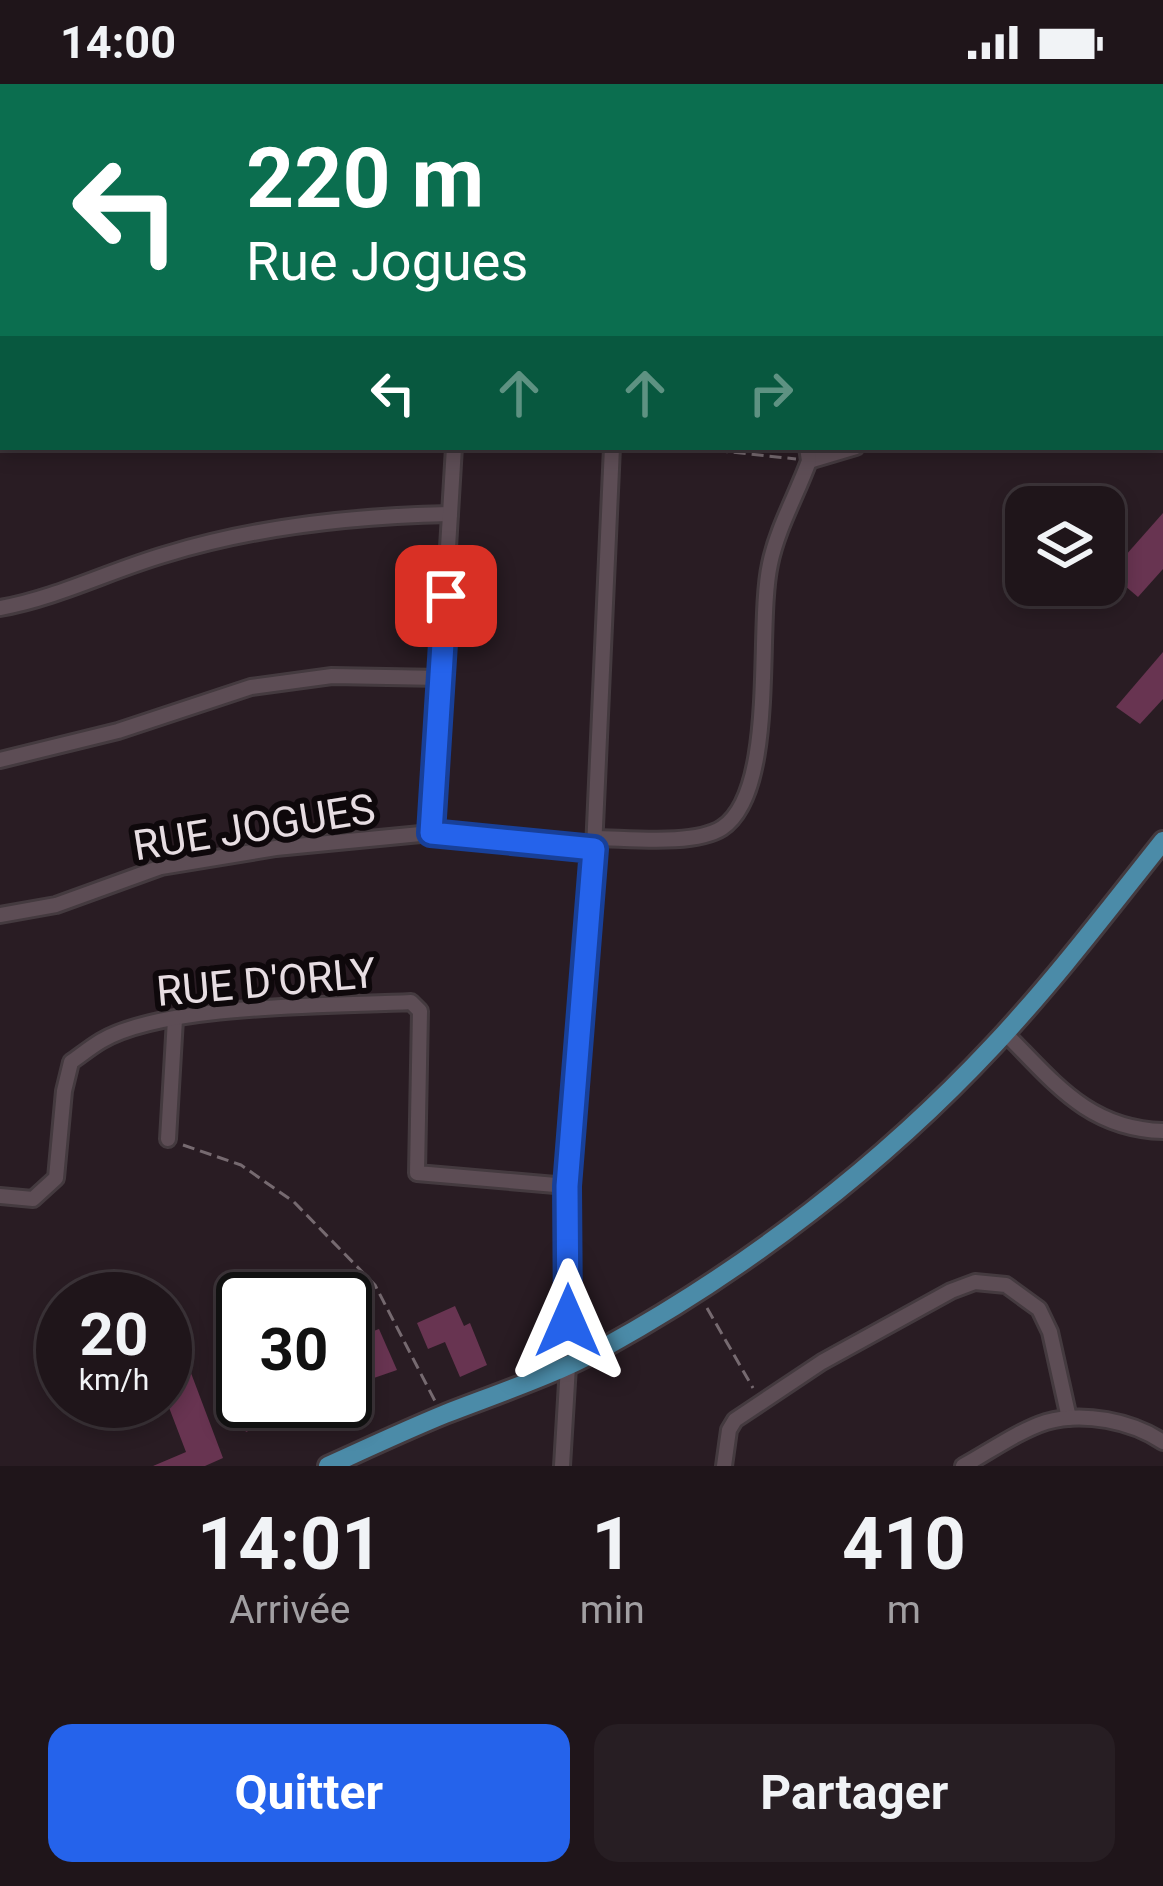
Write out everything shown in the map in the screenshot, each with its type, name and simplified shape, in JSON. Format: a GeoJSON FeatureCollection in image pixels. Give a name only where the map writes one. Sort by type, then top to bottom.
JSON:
{"type":"FeatureCollection","features":[{"type":"Feature","properties":{"kind":"main road"},"geometry":{"type":"LineString","coordinates":[[328,1466],[568,1366],[697,1291],[839,1190],[908,1130],[1005,1033],[1163,841]]}},
{"type":"Feature","properties":{"kind":"street"},"geometry":{"type":"LineString","coordinates":[[431,833],[454,450]]}},
{"type":"Feature","properties":{"kind":"street"},"geometry":{"type":"LineString","coordinates":[[562,1466],[568,1366],[567,1186],[594,843],[612,450]]}},
{"type":"Feature","properties":{"kind":"street","name":"RUE JOGUES"},"geometry":{"type":"LineString","coordinates":[[0,915],[56,905],[160,867],[276,848],[431,833],[594,843],[688,838],[721,828],[742,808],[755,767],[770,563],[808,454]]}},
{"type":"Feature","properties":{"kind":"street"},"geometry":{"type":"LineString","coordinates":[[0,608],[27,603],[172,552],[238,537],[367,516],[449,514]]}},
{"type":"Feature","properties":{"kind":"street"},"geometry":{"type":"LineString","coordinates":[[0,760],[118,731],[251,687],[332,676],[442,678]]}},
{"type":"Feature","properties":{"kind":"street","name":"RUE D'ORLY"},"geometry":{"type":"LineString","coordinates":[[0,1196],[33,1199],[56,1178],[71,1062],[103,1040],[175,1019],[412,1002],[420,1011],[417,1172],[567,1186]]}},
{"type":"Feature","properties":{"kind":"street"},"geometry":{"type":"LineString","coordinates":[[168,1139],[175,1019]]}},
{"type":"Feature","properties":{"kind":"street"},"geometry":{"type":"LineString","coordinates":[[1005,1033],[1085,1110],[1123,1126],[1163,1131]]}},
{"type":"Feature","properties":{"kind":"street"},"geometry":{"type":"LineString","coordinates":[[724,1466],[728,1430],[735,1420],[822,1362],[975,1282],[997,1282],[1019,1290],[1043,1315],[1069,1418]]}},
{"type":"Feature","properties":{"kind":"street"},"geometry":{"type":"LineString","coordinates":[[963,1466],[1043,1423],[1069,1418],[1120,1423],[1163,1442]]}},
{"type":"Feature","properties":{"kind":"path"},"geometry":{"type":"LineString","coordinates":[[731,450],[808,454]]}},
{"type":"Feature","properties":{"kind":"path"},"geometry":{"type":"LineString","coordinates":[[168,1139],[241,1166],[295,1202],[375,1285],[442,1415]]}},
{"type":"Feature","properties":{"kind":"path"},"geometry":{"type":"LineString","coordinates":[[697,1291],[760,1402]]}},
{"type":"Feature","properties":{"kind":"building"},"geometry":{"type":"Polygon","coordinates":[[[1163,513],[1163,569],[1138,597],[1125,586],[1125,556],[1163,513]]]}},
{"type":"Feature","properties":{"kind":"building"},"geometry":{"type":"Polygon","coordinates":[[[1163,652],[1163,699],[1140,724],[1116,707],[1163,652]]]}},
{"type":"Feature","properties":{"kind":"building"},"geometry":{"type":"Polygon","coordinates":[[[455,1306],[464,1326],[470,1323],[487,1365],[460,1377],[445,1342],[428,1349],[417,1323],[455,1306]]]}},
{"type":"Feature","properties":{"kind":"building"},"geometry":{"type":"Polygon","coordinates":[[[379,1329],[397,1370],[372,1379],[372,1332],[379,1329]]]}},
{"type":"Feature","properties":{"kind":"building"},"geometry":{"type":"Polygon","coordinates":[[[192,1376],[223,1458],[205,1466],[153,1466],[186,1452],[177,1428],[192,1428],[192,1376]]]}},
{"type":"Feature","properties":{"kind":"route"},"geometry":{"type":"LineString","coordinates":[[446,596],[431,833],[594,849],[567,1186],[568,1321]]}}]}
